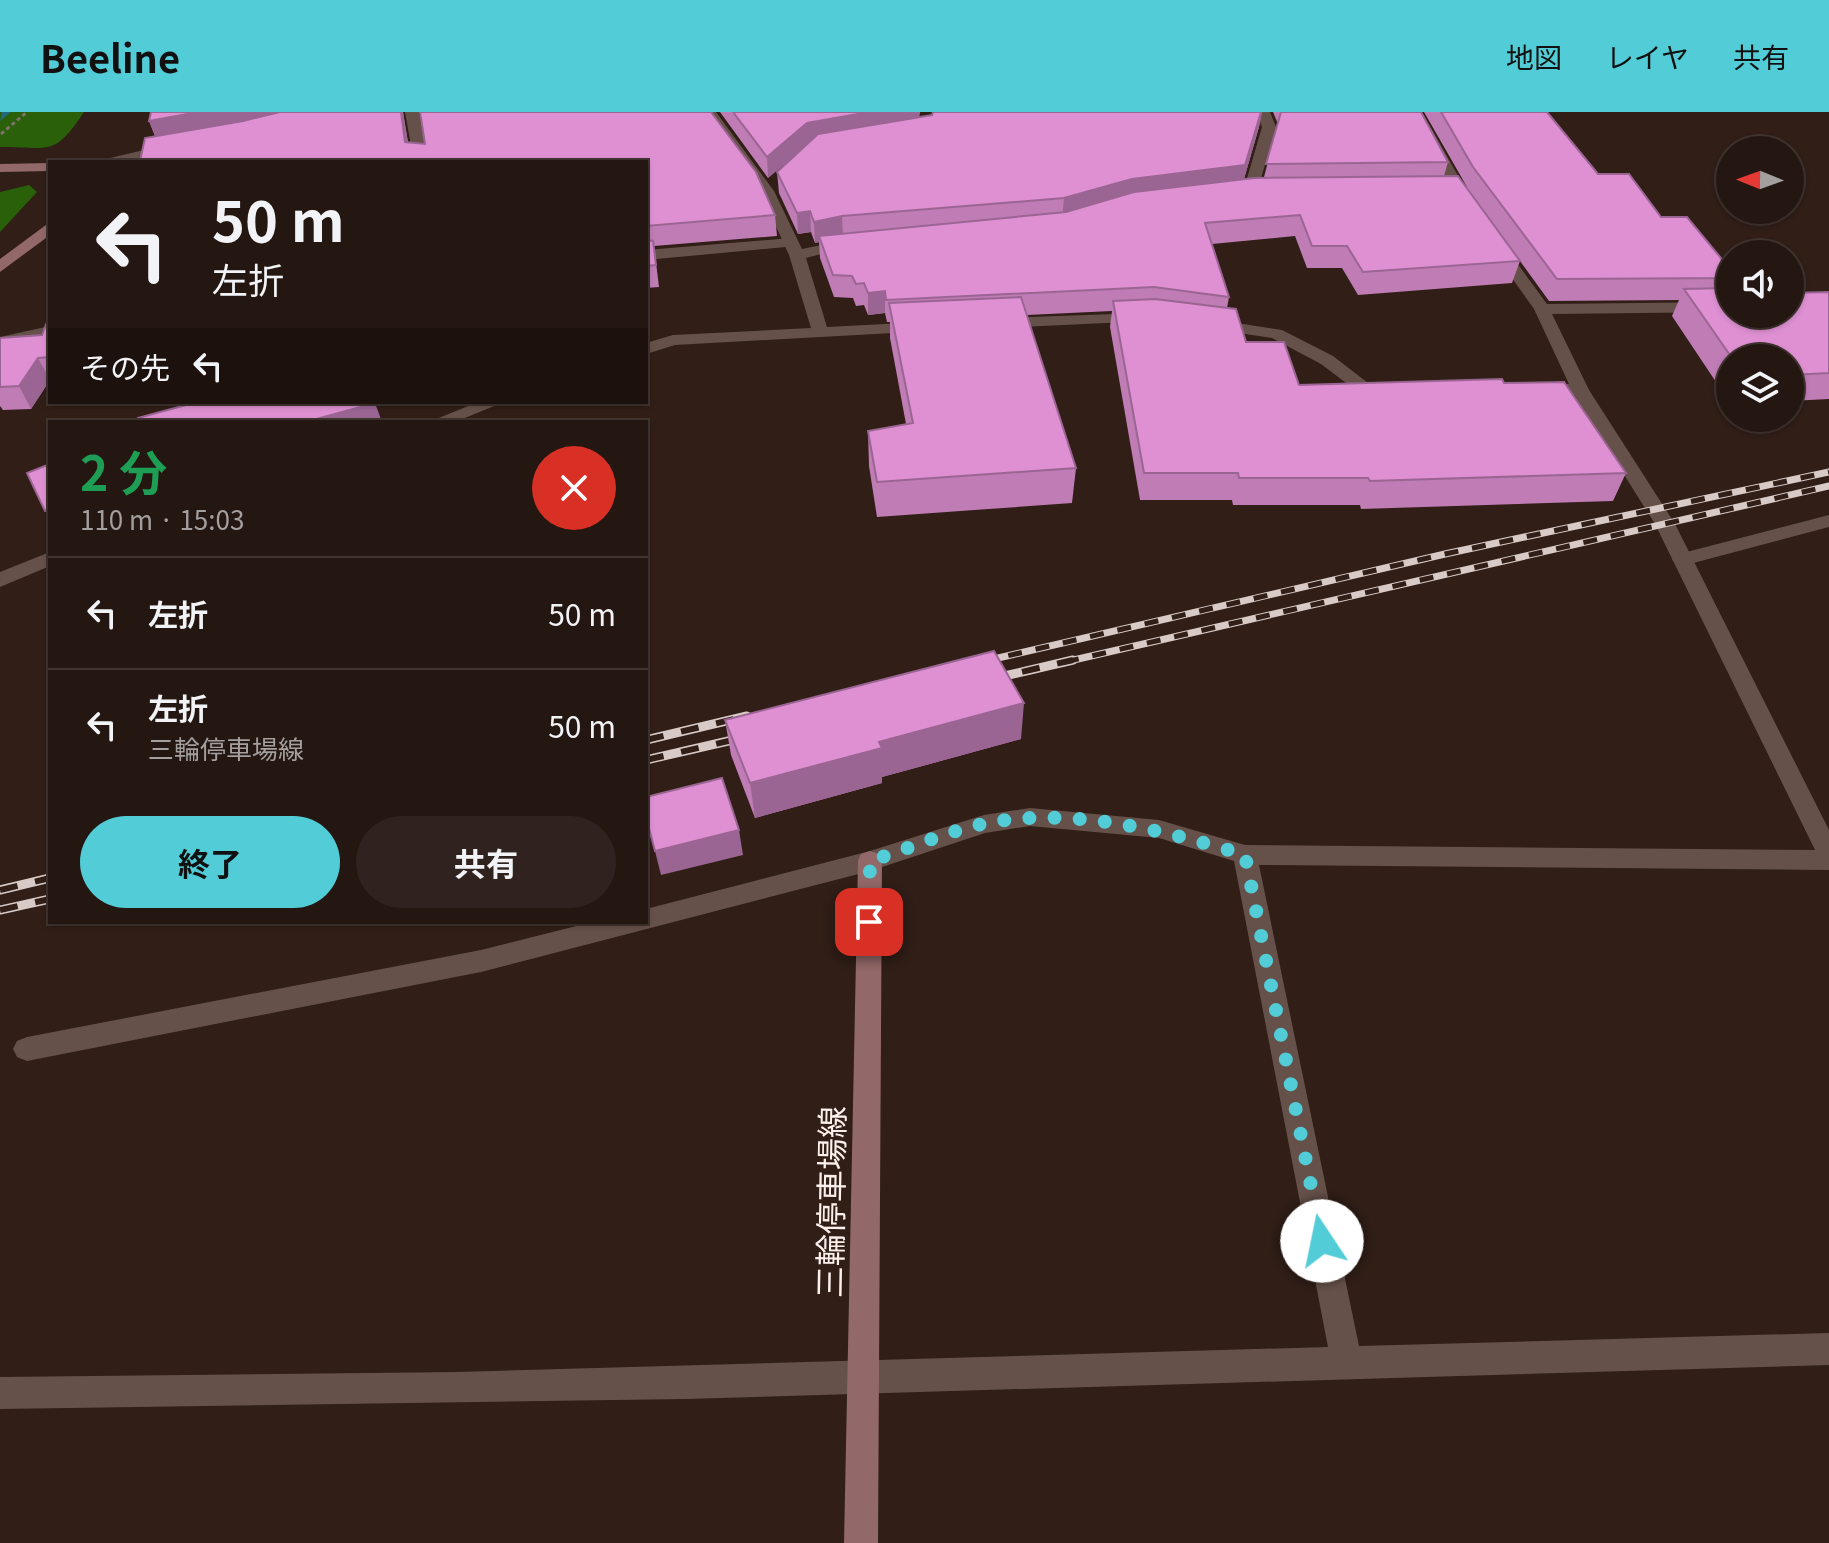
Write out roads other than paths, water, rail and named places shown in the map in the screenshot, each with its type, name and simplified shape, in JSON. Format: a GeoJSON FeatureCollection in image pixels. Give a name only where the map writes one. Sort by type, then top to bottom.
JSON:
{"type":"FeatureCollection","features":[{"type":"Feature","properties":{"kind":"main road"},"geometry":{"type":"LineString","coordinates":[[0,168],[48,167]]}},
{"type":"Feature","properties":{"kind":"main road"},"geometry":{"type":"LineString","coordinates":[[0,267],[48,229]]}},
{"type":"Feature","properties":{"kind":"main road","name":"三輪停車場線"},"geometry":{"type":"LineString","coordinates":[[861,1543],[870,861]]}},
{"type":"Feature","properties":{"kind":"street"},"geometry":{"type":"LineString","coordinates":[[412,112],[421,160]]}},
{"type":"Feature","properties":{"kind":"street"},"geometry":{"type":"LineString","coordinates":[[709,112],[773,186],[820,331]]}},
{"type":"Feature","properties":{"kind":"street"},"geometry":{"type":"LineString","coordinates":[[1250,193],[1269,127],[1263,112]]}},
{"type":"Feature","properties":{"kind":"street"},"geometry":{"type":"LineString","coordinates":[[1415,112],[1449,190],[1474,213]]}},
{"type":"Feature","properties":{"kind":"street"},"geometry":{"type":"LineString","coordinates":[[107,160],[134,152],[183,145]]}},
{"type":"Feature","properties":{"kind":"street"},"geometry":{"type":"LineString","coordinates":[[648,918],[870,861],[984,824],[1030,817],[1159,829],[1245,855],[1829,857],[1665,524],[1580,390],[1542,309],[1491,237]]}},
{"type":"Feature","properties":{"kind":"street"},"geometry":{"type":"LineString","coordinates":[[648,255],[794,249],[874,242]]}},
{"type":"Feature","properties":{"kind":"street"},"geometry":{"type":"LineString","coordinates":[[1542,309],[1716,307]]}},
{"type":"Feature","properties":{"kind":"street"},"geometry":{"type":"LineString","coordinates":[[978,324],[1165,319]]}},
{"type":"Feature","properties":{"kind":"street"},"geometry":{"type":"LineString","coordinates":[[1193,322],[1276,334],[1327,360],[1364,388],[1410,388]]}},
{"type":"Feature","properties":{"kind":"street"},"geometry":{"type":"LineString","coordinates":[[648,348],[673,340],[946,326]]}},
{"type":"Feature","properties":{"kind":"street"},"geometry":{"type":"LineString","coordinates":[[0,342],[48,331]]}},
{"type":"Feature","properties":{"kind":"street"},"geometry":{"type":"LineString","coordinates":[[1518,389],[1580,390]]}},
{"type":"Feature","properties":{"kind":"street"},"geometry":{"type":"LineString","coordinates":[[444,420],[489,404]]}},
{"type":"Feature","properties":{"kind":"street"},"geometry":{"type":"LineString","coordinates":[[1682,560],[1829,521]]}},
{"type":"Feature","properties":{"kind":"street"},"geometry":{"type":"LineString","coordinates":[[0,580],[48,559]]}},
{"type":"Feature","properties":{"kind":"street"},"geometry":{"type":"LineString","coordinates":[[1245,855],[1346,1360]]}},
{"type":"Feature","properties":{"kind":"street"},"geometry":{"type":"LineString","coordinates":[[27,1049],[481,961],[625,924]]}},
{"type":"Feature","properties":{"kind":"street"},"geometry":{"type":"LineString","coordinates":[[0,1393],[862,1378],[1346,1360],[1829,1349]]}},
{"type":"Feature","properties":{"kind":"waterway"},"geometry":{"type":"LineString","coordinates":[[0,118],[7,112]]}},
{"type":"Feature","properties":{"kind":"railway"},"geometry":{"type":"LineString","coordinates":[[981,662],[1445,554],[1829,472]]}},
{"type":"Feature","properties":{"kind":"railway"},"geometry":{"type":"LineString","coordinates":[[1065,662],[1829,486]]}},
{"type":"Feature","properties":{"kind":"railway"},"geometry":{"type":"LineString","coordinates":[[977,663],[990,660]]}},
{"type":"Feature","properties":{"kind":"railway"},"geometry":{"type":"LineString","coordinates":[[987,680],[1073,660]]}},
{"type":"Feature","properties":{"kind":"railway"},"geometry":{"type":"LineString","coordinates":[[648,740],[747,716]]}},
{"type":"Feature","properties":{"kind":"railway"},"geometry":{"type":"LineString","coordinates":[[648,760],[750,736]]}},
{"type":"Feature","properties":{"kind":"railway"},"geometry":{"type":"LineString","coordinates":[[0,890],[48,878]]}},
{"type":"Feature","properties":{"kind":"railway"},"geometry":{"type":"LineString","coordinates":[[0,910],[48,899]]}}]}
